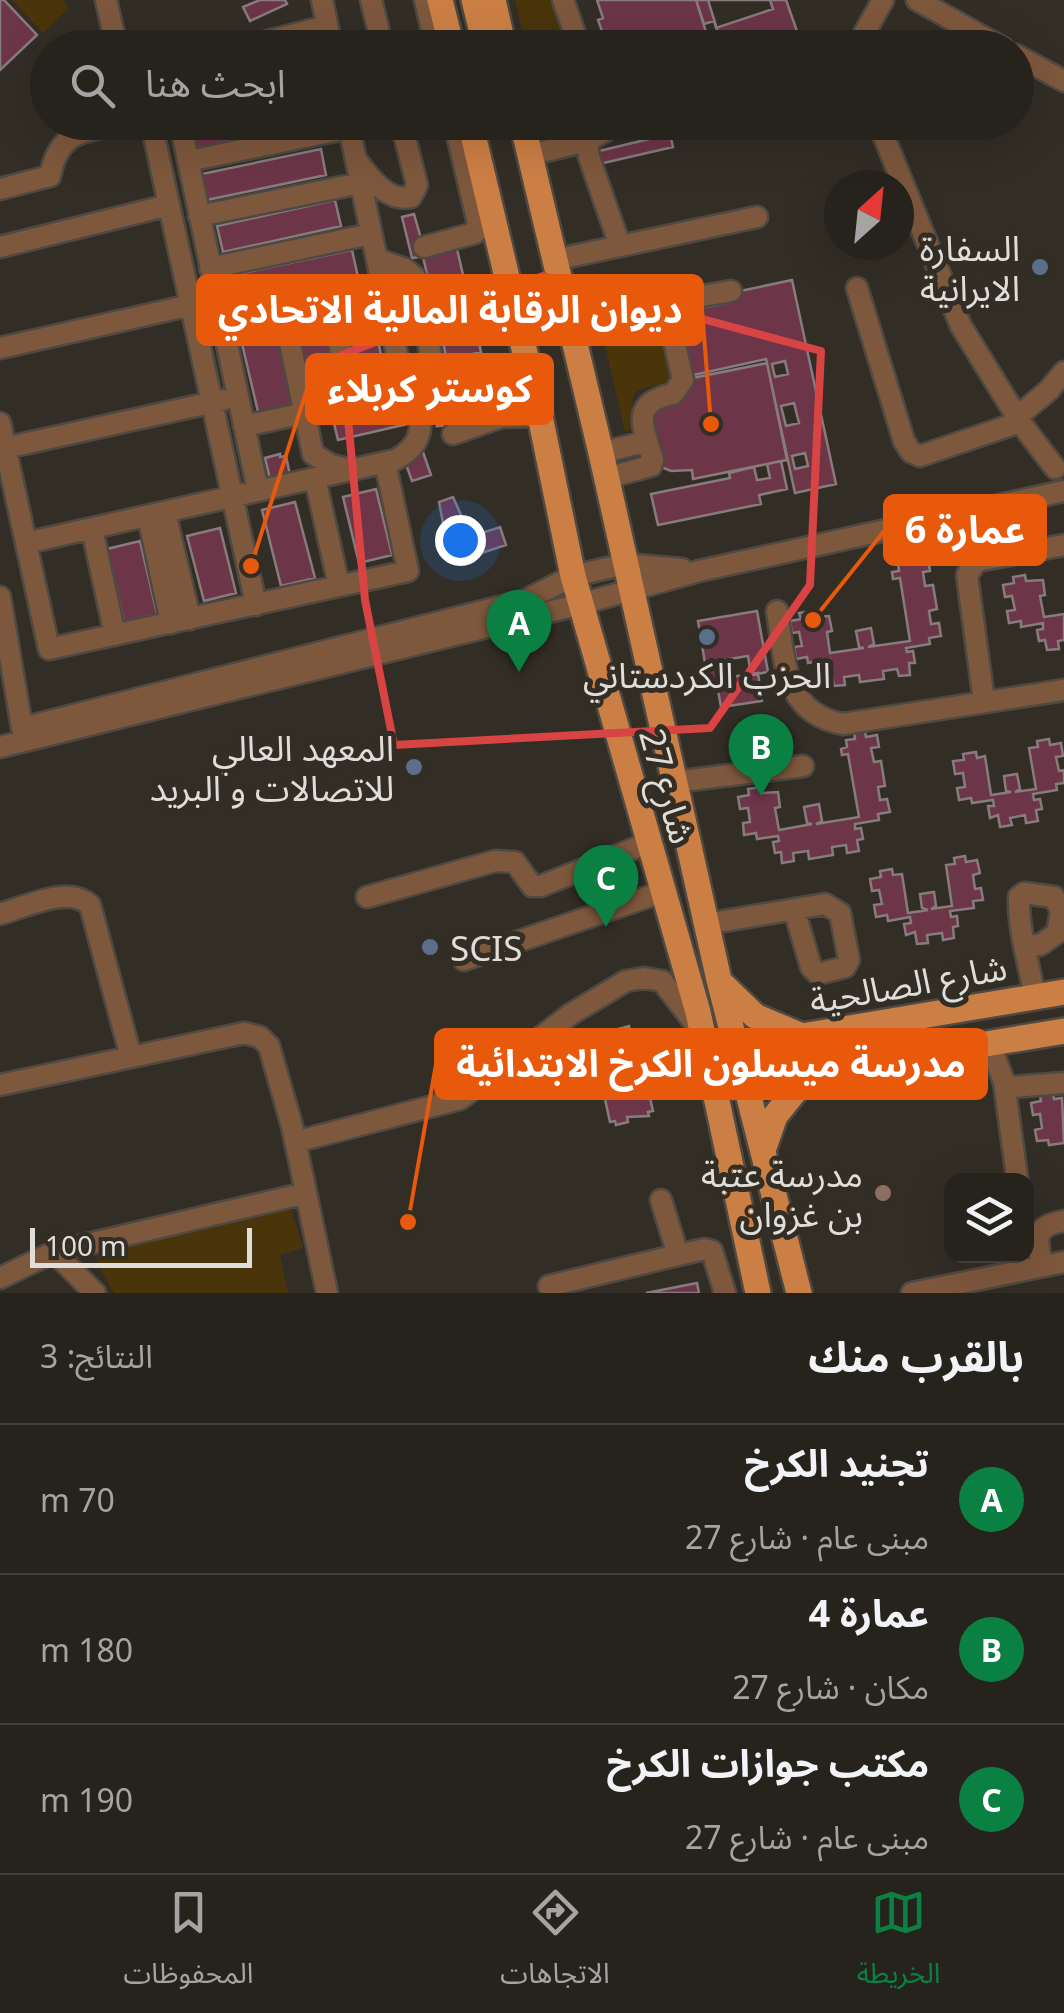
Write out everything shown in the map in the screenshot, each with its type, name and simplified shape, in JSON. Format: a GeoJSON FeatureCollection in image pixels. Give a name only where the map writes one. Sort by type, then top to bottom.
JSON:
{"type":"FeatureCollection","features":[{"type":"Feature","properties":{"kind":"main road"},"geometry":{"type":"LineString","coordinates":[[440,0],[448,30]]}},
{"type":"Feature","properties":{"kind":"main road"},"geometry":{"type":"LineString","coordinates":[[474,0],[482,30]]}},
{"type":"Feature","properties":{"kind":"main road"},"geometry":{"type":"LineString","coordinates":[[493,0],[500,30]]}},
{"type":"Feature","properties":{"kind":"main road","name":"شارع 27"},"geometry":{"type":"LineString","coordinates":[[474,140],[574,576],[702,1032],[758,1293]]}},
{"type":"Feature","properties":{"kind":"main road","name":"شارع 27"},"geometry":{"type":"LineString","coordinates":[[524,140],[603,466],[719,980],[799,1293]]}},
{"type":"Feature","properties":{"kind":"main road"},"geometry":{"type":"LineString","coordinates":[[719,980],[755,1016],[802,1036]]}},
{"type":"Feature","properties":{"kind":"main road","name":"شارع الصالحية"},"geometry":{"type":"LineString","coordinates":[[711,1077],[738,1052],[802,1036],[1064,992]]}},
{"type":"Feature","properties":{"kind":"main road","name":"شارع الصالحية"},"geometry":{"type":"LineString","coordinates":[[711,1077],[746,1084],[1064,1032]]}},
{"type":"Feature","properties":{"kind":"main road"},"geometry":{"type":"LineString","coordinates":[[763,1150],[775,1116],[808,1075]]}},
{"type":"Feature","properties":{"kind":"street"},"geometry":{"type":"LineString","coordinates":[[106,0],[112,30]]}},
{"type":"Feature","properties":{"kind":"street"},"geometry":{"type":"LineString","coordinates":[[322,0],[326,30]]}},
{"type":"Feature","properties":{"kind":"street"},"geometry":{"type":"LineString","coordinates":[[371,0],[378,30]]}},
{"type":"Feature","properties":{"kind":"street"},"geometry":{"type":"LineString","coordinates":[[425,0],[432,30]]}},
{"type":"Feature","properties":{"kind":"street"},"geometry":{"type":"LineString","coordinates":[[563,0],[574,30]]}},
{"type":"Feature","properties":{"kind":"street"},"geometry":{"type":"LineString","coordinates":[[866,30],[883,0]]}},
{"type":"Feature","properties":{"kind":"street"},"geometry":{"type":"LineString","coordinates":[[917,0],[971,30]]}},
{"type":"Feature","properties":{"kind":"street"},"geometry":{"type":"LineString","coordinates":[[1034,65],[1064,81]]}},
{"type":"Feature","properties":{"kind":"street"},"geometry":{"type":"LineString","coordinates":[[0,189],[50,176],[59,148],[66,140]]}},
{"type":"Feature","properties":{"kind":"street"},"geometry":{"type":"LineString","coordinates":[[155,140],[256,604]]}},
{"type":"Feature","properties":{"kind":"street"},"geometry":{"type":"LineString","coordinates":[[184,140],[258,491]]}},
{"type":"Feature","properties":{"kind":"street"},"geometry":{"type":"LineString","coordinates":[[188,161],[281,140]]}},
{"type":"Feature","properties":{"kind":"street"},"geometry":{"type":"LineString","coordinates":[[351,140],[371,234]]}},
{"type":"Feature","properties":{"kind":"street"},"geometry":{"type":"LineString","coordinates":[[356,160],[386,192],[402,199],[411,196],[417,185],[406,140]]}},
{"type":"Feature","properties":{"kind":"street"},"geometry":{"type":"LineString","coordinates":[[458,140],[478,224],[475,233]]}},
{"type":"Feature","properties":{"kind":"street"},"geometry":{"type":"LineString","coordinates":[[576,140],[587,141],[620,246]]}},
{"type":"Feature","properties":{"kind":"street"},"geometry":{"type":"LineString","coordinates":[[0,733],[526,600],[574,576],[628,577],[699,571],[1060,491],[1060,464],[1019,420],[961,326],[885,140]]}},
{"type":"Feature","properties":{"kind":"street"},"geometry":{"type":"LineString","coordinates":[[200,216],[362,191]]}},
{"type":"Feature","properties":{"kind":"street"},"geometry":{"type":"LineString","coordinates":[[362,191],[402,253],[405,269],[415,277],[450,394]]}},
{"type":"Feature","properties":{"kind":"street"},"geometry":{"type":"LineString","coordinates":[[405,454],[423,430],[397,355],[382,288],[402,253],[475,233],[482,226],[489,202]]}},
{"type":"Feature","properties":{"kind":"street"},"geometry":{"type":"LineString","coordinates":[[0,247],[169,205]]}},
{"type":"Feature","properties":{"kind":"street"},"geometry":{"type":"LineString","coordinates":[[554,260],[757,217]]}},
{"type":"Feature","properties":{"kind":"street"},"geometry":{"type":"LineString","coordinates":[[210,268],[371,234],[402,253]]}},
{"type":"Feature","properties":{"kind":"street"},"geometry":{"type":"LineString","coordinates":[[222,321],[382,288]]}},
{"type":"Feature","properties":{"kind":"street"},"geometry":{"type":"LineString","coordinates":[[857,288],[904,441],[911,452],[920,456],[1019,420],[1064,372]]}},
{"type":"Feature","properties":{"kind":"street"},"geometry":{"type":"LineString","coordinates":[[603,466],[651,466],[644,406],[652,398],[673,394],[683,380],[669,319],[672,310],[679,302],[731,292]]}},
{"type":"Feature","properties":{"kind":"street"},"geometry":{"type":"LineString","coordinates":[[330,299],[352,404]]}},
{"type":"Feature","properties":{"kind":"street"},"geometry":{"type":"LineString","coordinates":[[0,348],[191,306]]}},
{"type":"Feature","properties":{"kind":"street"},"geometry":{"type":"LineString","coordinates":[[282,309],[313,454],[331,465],[354,469]]}},
{"type":"Feature","properties":{"kind":"street"},"geometry":{"type":"LineString","coordinates":[[397,355],[414,374],[502,418]]}},
{"type":"Feature","properties":{"kind":"street"},"geometry":{"type":"LineString","coordinates":[[244,426],[410,392],[450,394]]}},
{"type":"Feature","properties":{"kind":"street"},"geometry":{"type":"LineString","coordinates":[[5,464],[238,397]]}},
{"type":"Feature","properties":{"kind":"street"},"geometry":{"type":"LineString","coordinates":[[26,544],[385,462],[502,418],[540,416]]}},
{"type":"Feature","properties":{"kind":"street"},"geometry":{"type":"LineString","coordinates":[[0,423],[5,464],[49,649],[408,572],[385,462]]}},
{"type":"Feature","properties":{"kind":"street"},"geometry":{"type":"LineString","coordinates":[[315,478],[339,586]]}},
{"type":"Feature","properties":{"kind":"street"},"geometry":{"type":"LineString","coordinates":[[157,514],[180,621]]}},
{"type":"Feature","properties":{"kind":"street"},"geometry":{"type":"LineString","coordinates":[[92,528],[115,635]]}},
{"type":"Feature","properties":{"kind":"street"},"geometry":{"type":"LineString","coordinates":[[984,700],[967,574],[970,566],[977,561],[1064,545]]}},
{"type":"Feature","properties":{"kind":"street"},"geometry":{"type":"LineString","coordinates":[[0,747],[582,604],[628,577]]}},
{"type":"Feature","properties":{"kind":"street"},"geometry":{"type":"LineString","coordinates":[[0,597],[22,728]]}},
{"type":"Feature","properties":{"kind":"street"},"geometry":{"type":"LineString","coordinates":[[777,610],[788,679],[809,711],[824,720],[843,724],[1064,690]]}},
{"type":"Feature","properties":{"kind":"street"},"geometry":{"type":"LineString","coordinates":[[674,782],[803,766]]}},
{"type":"Feature","properties":{"kind":"street"},"geometry":{"type":"LineString","coordinates":[[367,896],[495,861],[515,862],[532,886],[541,886],[648,843]]}},
{"type":"Feature","properties":{"kind":"street"},"geometry":{"type":"LineString","coordinates":[[464,960],[662,892]]}},
{"type":"Feature","properties":{"kind":"street"},"geometry":{"type":"LineString","coordinates":[[0,912],[69,896],[82,898],[90,905],[132,1056]]}},
{"type":"Feature","properties":{"kind":"street"},"geometry":{"type":"LineString","coordinates":[[706,924],[794,909]]}},
{"type":"Feature","properties":{"kind":"street"},"geometry":{"type":"LineString","coordinates":[[1025,945],[1035,996]]}},
{"type":"Feature","properties":{"kind":"street"},"geometry":{"type":"LineString","coordinates":[[295,1142],[460,1099],[571,1014],[626,980],[662,981],[702,1032]]}},
{"type":"Feature","properties":{"kind":"street"},"geometry":{"type":"LineString","coordinates":[[0,1085],[244,1033],[260,1037],[268,1046],[295,1142],[327,1293]]}},
{"type":"Feature","properties":{"kind":"street"},"geometry":{"type":"LineString","coordinates":[[990,1044],[1004,1082],[1016,1173]]}},
{"type":"Feature","properties":{"kind":"street"},"geometry":{"type":"LineString","coordinates":[[1004,1082],[1017,1090],[1064,1083]]}},
{"type":"Feature","properties":{"kind":"street"},"geometry":{"type":"LineString","coordinates":[[0,1292],[10,1275],[54,1252],[306,1194]]}},
{"type":"Feature","properties":{"kind":"street"},"geometry":{"type":"LineString","coordinates":[[661,1200],[678,1256]]}},
{"type":"Feature","properties":{"kind":"street"},"geometry":{"type":"LineString","coordinates":[[1042,1266],[1038,1242],[1041,1230],[1047,1224],[1064,1221]]}},
{"type":"Feature","properties":{"kind":"street"},"geometry":{"type":"LineString","coordinates":[[548,1286],[706,1249],[716,1255],[725,1293]]}},
{"type":"Feature","properties":{"kind":"street"},"geometry":{"type":"LineString","coordinates":[[54,1252],[94,1293]]}},
{"type":"Feature","properties":{"kind":"street"},"geometry":{"type":"LineString","coordinates":[[912,1293],[1064,1262]]}},
{"type":"Feature","properties":{"kind":"highlighted area"},"geometry":{"type":"Polygon","coordinates":[[[543,276],[821,351],[810,585],[710,728],[394,745],[365,600],[342,355],[543,276]]]}},
{"type":"Feature","properties":{"kind":"shaded area"},"geometry":{"type":"Polygon","coordinates":[[[12,0],[62,0],[69,8],[46,30],[40,30],[12,0]]]}},
{"type":"Feature","properties":{"kind":"shaded area"},"geometry":{"type":"Polygon","coordinates":[[[515,0],[551,0],[561,30],[522,30],[515,0]]]}},
{"type":"Feature","properties":{"kind":"shaded area"},"geometry":{"type":"Polygon","coordinates":[[[664,331],[674,375],[636,392],[635,428],[625,432],[605,345],[664,331]]]}},
{"type":"Feature","properties":{"kind":"shaded area"},"geometry":{"type":"Polygon","coordinates":[[[289,1202],[303,1248],[280,1255],[288,1293],[114,1293],[99,1267],[96,1251],[289,1202]]]}},
{"type":"Feature","properties":{"kind":"building"},"geometry":{"type":"Polygon","coordinates":[[[0,0],[4,0],[32,30],[30,42],[0,70],[0,0]]]}},
{"type":"Feature","properties":{"kind":"building"},"geometry":{"type":"Polygon","coordinates":[[[260,0],[285,0],[287,4],[250,21],[243,7],[260,0]]]}},
{"type":"Feature","properties":{"kind":"building"},"geometry":{"type":"Polygon","coordinates":[[[597,0],[696,0],[705,30],[602,30],[598,20],[603,18],[597,0]]]}},
{"type":"Feature","properties":{"kind":"building"},"geometry":{"type":"Polygon","coordinates":[[[696,0],[770,0],[773,9],[716,28],[714,21],[704,24],[696,0]]]}},
{"type":"Feature","properties":{"kind":"building"},"geometry":{"type":"Polygon","coordinates":[[[708,0],[786,0],[797,30],[717,30],[708,0]]]}},
{"type":"Feature","properties":{"kind":"building"},"geometry":{"type":"Polygon","coordinates":[[[191,140],[234,140],[193,149],[191,140]]]}},
{"type":"Feature","properties":{"kind":"building"},"geometry":{"type":"Polygon","coordinates":[[[645,140],[671,140],[673,147],[599,164],[595,152],[645,140]]]}},
{"type":"Feature","properties":{"kind":"building"},"geometry":{"type":"Polygon","coordinates":[[[321,149],[326,175],[207,200],[202,174],[321,149]]]}},
{"type":"Feature","properties":{"kind":"building"},"geometry":{"type":"Polygon","coordinates":[[[335,200],[341,226],[223,252],[217,226],[335,200]]]}},
{"type":"Feature","properties":{"kind":"building"},"geometry":{"type":"Polygon","coordinates":[[[414,214],[426,256],[412,258],[402,217],[414,214]]]}},
{"type":"Feature","properties":{"kind":"building"},"geometry":{"type":"Polygon","coordinates":[[[457,249],[481,352],[447,360],[423,257],[457,249]]]}},
{"type":"Feature","properties":{"kind":"building"},"geometry":{"type":"Polygon","coordinates":[[[352,250],[358,277],[239,302],[233,275],[352,250]]]}},
{"type":"Feature","properties":{"kind":"building"},"geometry":{"type":"Polygon","coordinates":[[[792,280],[836,484],[795,493],[766,359],[675,379],[661,316],[727,303],[726,294],[792,280]],[[785,361],[772,364],[775,377],[788,374],[785,361]],[[794,403],[781,406],[786,426],[799,423],[794,403]],[[805,453],[792,456],[795,469],[808,466],[805,453]]]}},
{"type":"Feature","properties":{"kind":"building"},"geometry":{"type":"Polygon","coordinates":[[[370,301],[388,390],[360,396],[342,307],[370,301]]]}},
{"type":"Feature","properties":{"kind":"building"},"geometry":{"type":"Polygon","coordinates":[[[321,313],[341,399],[314,405],[294,319],[321,313]]]}},
{"type":"Feature","properties":{"kind":"building"},"geometry":{"type":"Polygon","coordinates":[[[275,323],[295,408],[259,416],[239,331],[275,323]]]}},
{"type":"Feature","properties":{"kind":"building"},"geometry":{"type":"Polygon","coordinates":[[[767,363],[787,460],[693,479],[692,470],[671,471],[659,466],[650,405],[673,382],[767,363]]]}},
{"type":"Feature","properties":{"kind":"building"},"geometry":{"type":"Polygon","coordinates":[[[410,397],[416,422],[338,440],[332,415],[410,397]]]}},
{"type":"Feature","properties":{"kind":"building"},"geometry":{"type":"Polygon","coordinates":[[[444,407],[456,417],[451,425],[437,426],[444,407]]]}},
{"type":"Feature","properties":{"kind":"building"},"geometry":{"type":"Polygon","coordinates":[[[423,452],[431,475],[412,481],[404,459],[423,452]]]}},
{"type":"Feature","properties":{"kind":"building"},"geometry":{"type":"Polygon","coordinates":[[[286,456],[290,475],[270,479],[265,458],[286,456]]]}},
{"type":"Feature","properties":{"kind":"building"},"geometry":{"type":"Polygon","coordinates":[[[781,461],[787,489],[759,495],[761,504],[658,525],[651,494],[730,478],[729,473],[754,467],[757,480],[770,478],[767,464],[781,461]]]}},
{"type":"Feature","properties":{"kind":"building"},"geometry":{"type":"Polygon","coordinates":[[[376,489],[392,555],[359,563],[343,497],[376,489]]]}},
{"type":"Feature","properties":{"kind":"building"},"geometry":{"type":"Polygon","coordinates":[[[453,497],[466,526],[445,534],[439,502],[453,497]]]}},
{"type":"Feature","properties":{"kind":"building"},"geometry":{"type":"Polygon","coordinates":[[[295,502],[315,578],[281,586],[262,510],[295,502]]]}},
{"type":"Feature","properties":{"kind":"building"},"geometry":{"type":"Polygon","coordinates":[[[500,527],[506,545],[479,554],[473,536],[500,527]]]}},
{"type":"Feature","properties":{"kind":"building"},"geometry":{"type":"Polygon","coordinates":[[[220,528],[236,593],[204,601],[187,536],[220,528]]]}},
{"type":"Feature","properties":{"kind":"building"},"geometry":{"type":"Polygon","coordinates":[[[140,541],[157,614],[124,622],[107,549],[140,541]]]}},
{"type":"Feature","properties":{"kind":"building"},"geometry":{"type":"Polygon","coordinates":[[[916,555],[917,561],[928,559],[930,571],[923,572],[925,586],[933,585],[937,609],[929,611],[931,624],[939,623],[941,636],[929,638],[930,644],[906,648],[907,652],[913,651],[915,663],[909,663],[910,675],[899,676],[897,669],[883,671],[884,679],[860,682],[859,675],[844,677],[845,685],[834,686],[832,676],[826,677],[824,666],[830,665],[830,659],[808,663],[807,657],[796,659],[794,647],[802,646],[799,632],[792,633],[790,621],[801,619],[799,613],[812,611],[813,617],[829,616],[830,653],[864,648],[859,647],[856,631],[871,628],[874,644],[868,647],[910,641],[900,578],[893,579],[892,572],[899,571],[898,564],[907,563],[906,557],[916,555]]]}},
{"type":"Feature","properties":{"kind":"building"},"geometry":{"type":"Polygon","coordinates":[[[1025,575],[1026,581],[1043,580],[1045,595],[1040,596],[1044,617],[1064,614],[1064,640],[1058,641],[1059,649],[1047,650],[1045,640],[1039,641],[1037,630],[1043,629],[1043,623],[1021,627],[1021,621],[1009,623],[1007,611],[1015,610],[1012,596],[1005,597],[1003,585],[1014,583],[1013,577],[1025,575]]]}},
{"type":"Feature","properties":{"kind":"building"},"geometry":{"type":"Polygon","coordinates":[[[757,611],[768,672],[751,675],[748,656],[723,660],[726,678],[708,681],[698,621],[757,611]]]}},
{"type":"Feature","properties":{"kind":"building"},"geometry":{"type":"Polygon","coordinates":[[[758,673],[762,701],[721,707],[716,679],[758,673]]]}},
{"type":"Feature","properties":{"kind":"building"},"geometry":{"type":"Polygon","coordinates":[[[865,731],[866,737],[877,735],[879,747],[871,748],[874,762],[881,761],[885,786],[878,787],[880,800],[887,799],[890,812],[878,814],[879,820],[855,824],[855,829],[861,828],[863,839],[857,840],[859,851],[847,853],[846,845],[832,847],[833,855],[809,859],[808,851],[793,853],[794,861],[782,863],[781,852],[775,853],[773,842],[779,841],[778,836],[757,839],[756,833],[744,835],[743,823],[750,822],[748,808],[740,809],[738,797],[749,795],[748,789],[761,787],[762,793],[778,792],[780,807],[775,808],[779,830],[812,824],[807,823],[804,807],[819,804],[822,821],[816,824],[859,817],[848,754],[842,755],[841,749],[847,747],[846,740],[855,739],[854,733],[865,731]]]}},
{"type":"Feature","properties":{"kind":"building"},"geometry":{"type":"Polygon","coordinates":[[[1049,739],[1050,745],[1061,743],[1063,756],[1056,757],[1059,771],[1064,770],[1064,783],[1056,784],[1057,790],[1033,794],[1034,800],[1040,799],[1042,809],[1036,810],[1038,821],[1026,823],[1025,815],[1010,818],[1012,825],[1000,827],[998,815],[990,818],[988,806],[994,806],[993,800],[959,800],[957,788],[965,787],[963,773],[955,774],[953,761],[964,760],[963,754],[976,752],[977,758],[985,756],[991,795],[1011,792],[1006,791],[1004,776],[1017,774],[1020,789],[1015,792],[1036,789],[1029,748],[1038,747],[1037,741],[1049,739]]]}},
{"type":"Feature","properties":{"kind":"building"},"geometry":{"type":"Polygon","coordinates":[[[965,856],[966,862],[977,860],[980,873],[973,875],[975,889],[981,888],[983,900],[973,901],[974,908],[950,911],[951,917],[957,916],[954,938],[943,940],[942,933],[927,935],[928,943],[917,944],[915,932],[906,935],[904,924],[911,923],[910,917],[888,921],[887,915],[876,917],[874,905],[882,904],[879,890],[872,891],[870,879],[881,877],[880,871],[892,869],[893,875],[902,874],[908,913],[928,910],[922,908],[920,894],[934,892],[936,906],[931,909],[952,906],[946,865],[965,856]]]}},
{"type":"Feature","properties":{"kind":"building"},"geometry":{"type":"Polygon","coordinates":[[[629,1026],[630,1032],[635,1031],[653,1111],[648,1112],[649,1116],[627,1117],[628,1122],[616,1125],[615,1121],[610,1122],[591,1035],[616,1035],[614,1030],[629,1026]]]}},
{"type":"Feature","properties":{"kind":"building"},"geometry":{"type":"Polygon","coordinates":[[[1053,1093],[1054,1099],[1062,1098],[1064,1143],[1049,1145],[1048,1140],[1037,1141],[1035,1130],[1042,1128],[1040,1114],[1033,1115],[1031,1103],[1041,1101],[1040,1095],[1053,1093]]]}},
{"type":"Feature","properties":{"kind":"building"},"geometry":{"type":"Polygon","coordinates":[[[697,1283],[699,1293],[646,1293],[697,1283]]]}},
{"type":"Feature","properties":{"kind":"place","name":"السفارة الايرانية"},"geometry":{"type":"Point","coordinates":[1040,267]}},
{"type":"Feature","properties":{"kind":"place","name":"ديوان الرقابة المالية الاتحادي"},"geometry":{"type":"Point","coordinates":[711,424]}},
{"type":"Feature","properties":{"kind":"place","name":"كوستر كربلاء"},"geometry":{"type":"Point","coordinates":[251,566]}},
{"type":"Feature","properties":{"kind":"place","name":"عمارة 6"},"geometry":{"type":"Point","coordinates":[813,620]}},
{"type":"Feature","properties":{"kind":"place","name":"الحزب الكردستاني"},"geometry":{"type":"Point","coordinates":[707,637]}},
{"type":"Feature","properties":{"kind":"place","name":"تجنيد الكرخ"},"geometry":{"type":"Point","coordinates":[519,672]}},
{"type":"Feature","properties":{"kind":"place","name":"المعهد العالي للاتصالات و البريد"},"geometry":{"type":"Point","coordinates":[414,767]}},
{"type":"Feature","properties":{"kind":"place","name":"عمارة 4"},"geometry":{"type":"Point","coordinates":[761,796]}},
{"type":"Feature","properties":{"kind":"place","name":"مكتب جوازات الكرخ"},"geometry":{"type":"Point","coordinates":[606,927]}},
{"type":"Feature","properties":{"kind":"place","name":"SCIS"},"geometry":{"type":"Point","coordinates":[430,947]}},
{"type":"Feature","properties":{"kind":"place","name":"مدرسة عتبة بن غزوان"},"geometry":{"type":"Point","coordinates":[883,1193]}},
{"type":"Feature","properties":{"kind":"place","name":"مدرسة ميسلون الكرخ الابتدائية"},"geometry":{"type":"Point","coordinates":[408,1222]}}]}
